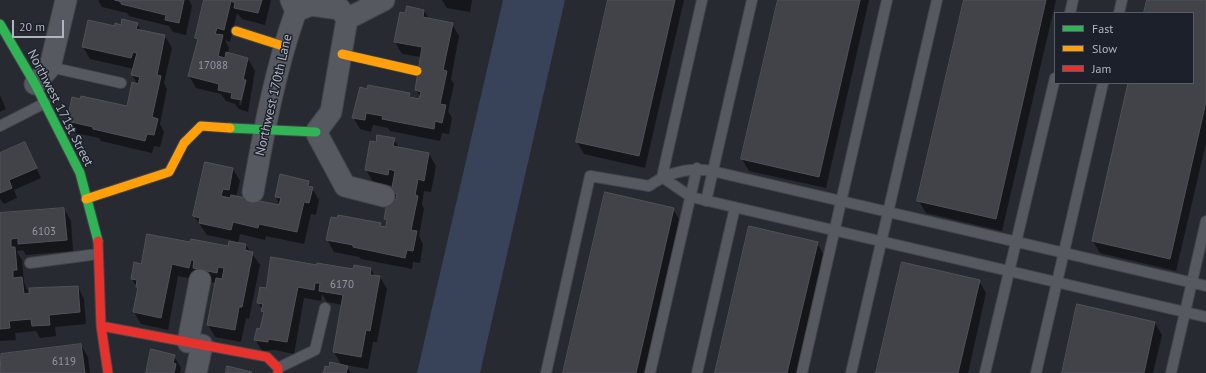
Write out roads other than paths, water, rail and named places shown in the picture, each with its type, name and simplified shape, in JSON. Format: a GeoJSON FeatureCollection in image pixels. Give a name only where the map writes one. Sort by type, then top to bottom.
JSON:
{"type":"FeatureCollection","features":[{"type":"Feature","properties":{"kind":"street"},"geometry":{"type":"LineString","coordinates":[[35,84],[50,67],[66,0]]}},
{"type":"Feature","properties":{"kind":"street"},"geometry":{"type":"LineString","coordinates":[[347,19],[384,0]]}},
{"type":"Feature","properties":{"kind":"street"},"geometry":{"type":"LineString","coordinates":[[294,6],[311,5],[340,9],[347,19],[331,112],[316,132]]}},
{"type":"Feature","properties":{"kind":"street","name":"Northwest 170th Lane"},"geometry":{"type":"LineString","coordinates":[[254,192],[264,130],[294,6]]}},
{"type":"Feature","properties":{"kind":"street","name":"Northwest 171st Street"},"geometry":{"type":"LineString","coordinates":[[0,24],[35,84],[80,173],[98,239],[101,326],[108,373]]}},
{"type":"Feature","properties":{"kind":"street"},"geometry":{"type":"LineString","coordinates":[[236,31],[284,46]]}},
{"type":"Feature","properties":{"kind":"street"},"geometry":{"type":"LineString","coordinates":[[342,54],[417,71]]}},
{"type":"Feature","properties":{"kind":"street"},"geometry":{"type":"LineString","coordinates":[[86,199],[169,172],[184,143],[201,126],[316,132]]}},
{"type":"Feature","properties":{"kind":"street"},"geometry":{"type":"LineString","coordinates":[[316,132],[345,186],[384,196]]}},
{"type":"Feature","properties":{"kind":"street"},"geometry":{"type":"LineString","coordinates":[[196,373],[195,343],[200,280]]}},
{"type":"Feature","properties":{"kind":"street"},"geometry":{"type":"LineString","coordinates":[[101,326],[267,357],[278,370]]}},
{"type":"Feature","properties":{"kind":"lane"},"geometry":{"type":"LineString","coordinates":[[662,177],[702,0]]}},
{"type":"Feature","properties":{"kind":"lane"},"geometry":{"type":"LineString","coordinates":[[706,201],[752,0]]}},
{"type":"Feature","properties":{"kind":"lane"},"geometry":{"type":"LineString","coordinates":[[802,373],[887,0]]}},
{"type":"Feature","properties":{"kind":"lane"},"geometry":{"type":"LineString","coordinates":[[851,373],[936,0]]}},
{"type":"Feature","properties":{"kind":"lane"},"geometry":{"type":"LineString","coordinates":[[1070,12],[1073,0]]}},
{"type":"Feature","properties":{"kind":"lane"},"geometry":{"type":"LineString","coordinates":[[1119,12],[1122,0]]}},
{"type":"Feature","properties":{"kind":"lane"},"geometry":{"type":"LineString","coordinates":[[50,67],[121,83]]}},
{"type":"Feature","properties":{"kind":"lane"},"geometry":{"type":"LineString","coordinates":[[985,373],[1054,82]]}},
{"type":"Feature","properties":{"kind":"lane"},"geometry":{"type":"LineString","coordinates":[[1036,373],[1103,84]]}},
{"type":"Feature","properties":{"kind":"lane"},"geometry":{"type":"LineString","coordinates":[[0,126],[45,103]]}},
{"type":"Feature","properties":{"kind":"lane"},"geometry":{"type":"LineString","coordinates":[[650,373],[697,168]]}},
{"type":"Feature","properties":{"kind":"lane"},"geometry":{"type":"LineString","coordinates":[[546,373],[590,176],[648,186],[662,177],[697,168],[1191,284],[1206,286]]}},
{"type":"Feature","properties":{"kind":"lane"},"geometry":{"type":"LineString","coordinates":[[662,177],[691,198],[881,240],[1206,317]]}},
{"type":"Feature","properties":{"kind":"lane"},"geometry":{"type":"LineString","coordinates":[[697,373],[735,207]]}},
{"type":"Feature","properties":{"kind":"lane"},"geometry":{"type":"LineString","coordinates":[[1170,373],[1206,221]]}},
{"type":"Feature","properties":{"kind":"lane"},"geometry":{"type":"LineString","coordinates":[[30,263],[98,254]]}},
{"type":"Feature","properties":{"kind":"lane"},"geometry":{"type":"LineString","coordinates":[[278,370],[315,350],[325,308]]}},
{"type":"Feature","properties":{"kind":"water"},"geometry":{"type":"Polygon","coordinates":[[[503,0],[565,0],[480,373],[417,373],[503,0]]]}}]}
